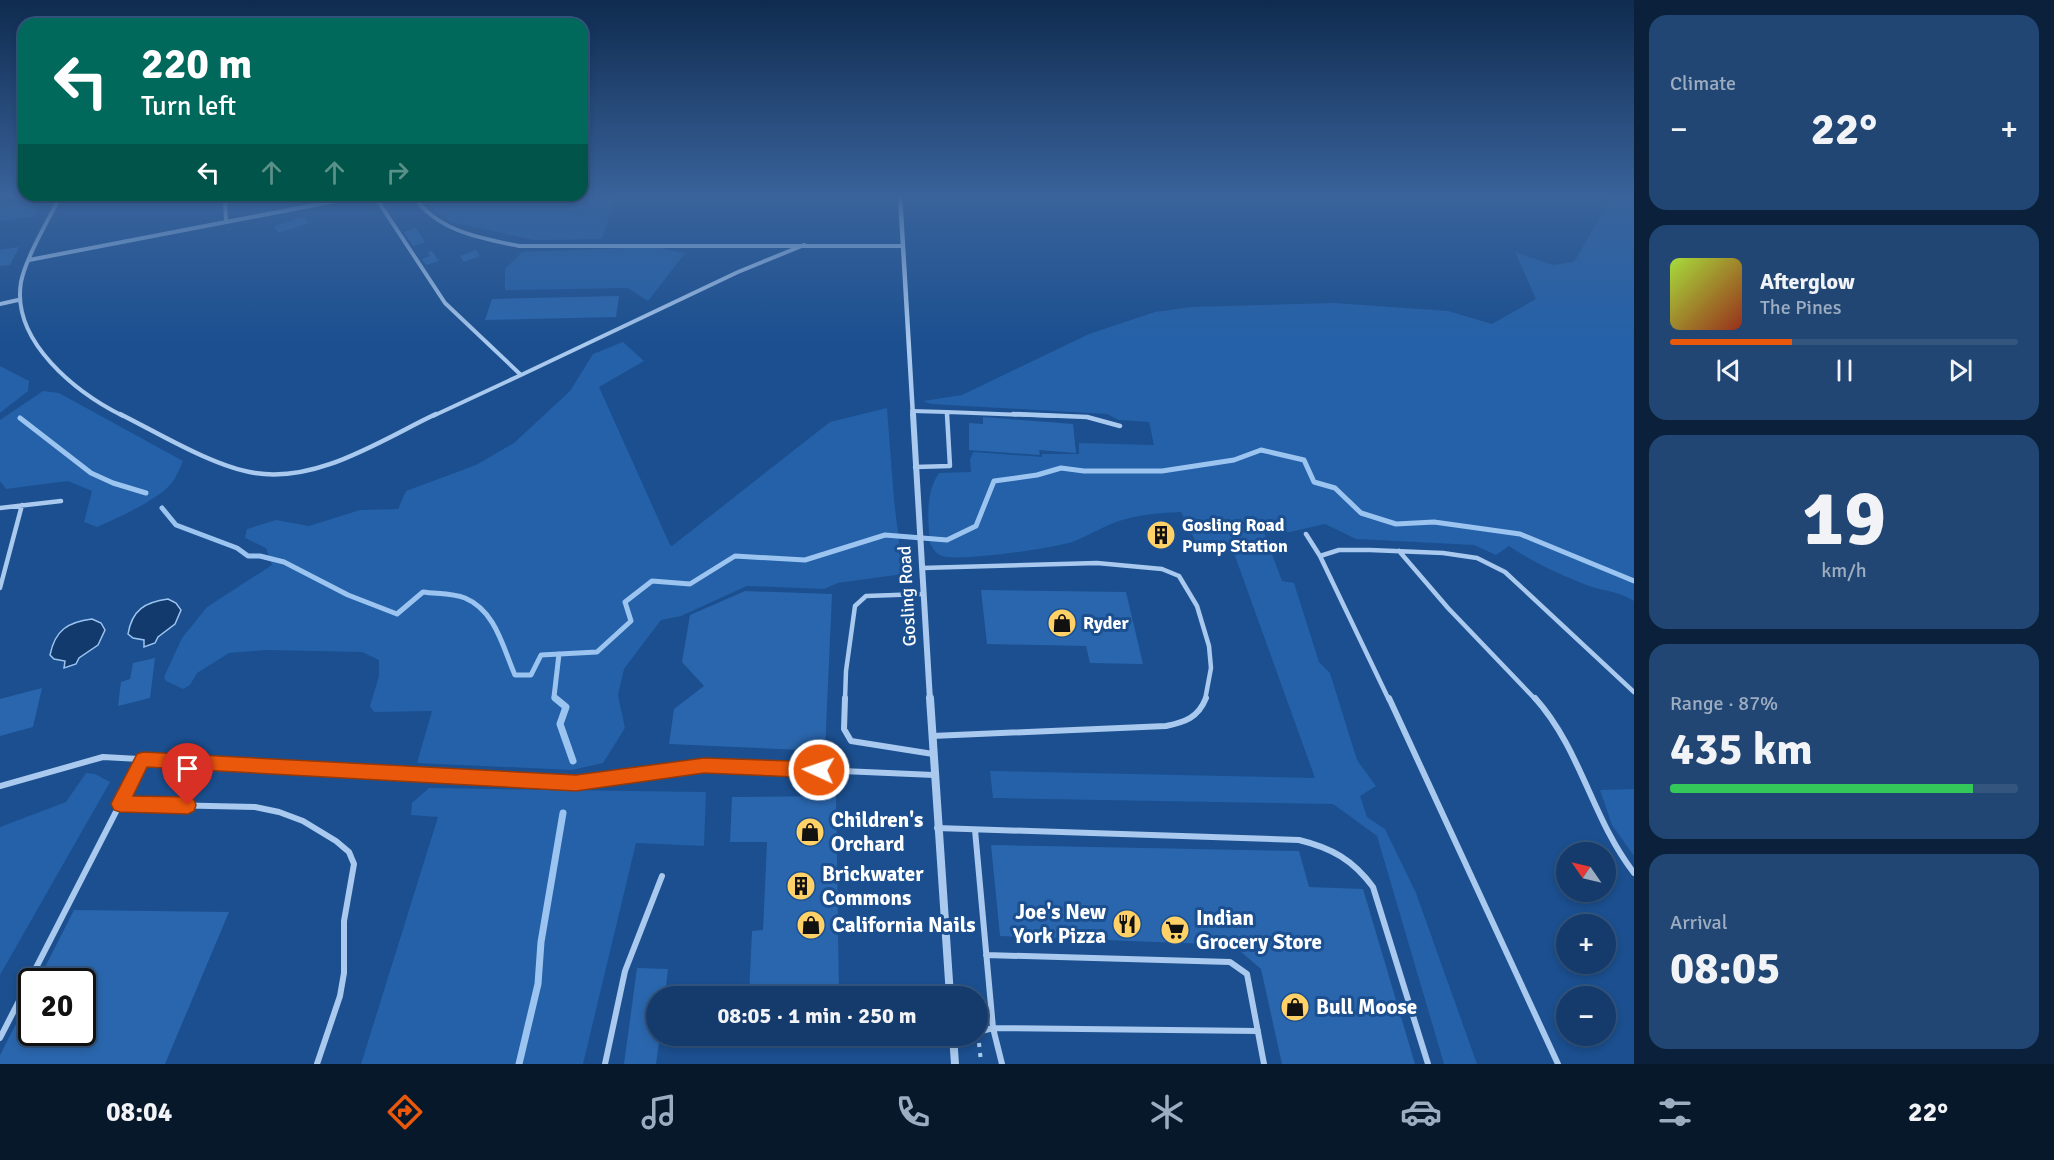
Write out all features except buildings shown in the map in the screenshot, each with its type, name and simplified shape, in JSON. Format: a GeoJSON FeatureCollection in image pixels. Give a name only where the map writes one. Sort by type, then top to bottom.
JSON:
{"type":"FeatureCollection","features":[{"type":"Feature","properties":{"kind":"street","name":"Gosling Road"},"geometry":{"type":"LineString","coordinates":[[901,246],[937,828],[949,986]]}},
{"type":"Feature","properties":{"kind":"street"},"geometry":{"type":"LineString","coordinates":[[954,1046],[955,1064]]}},
{"type":"Feature","properties":{"kind":"lane"},"geometry":{"type":"LineString","coordinates":[[37,245],[23,274],[18,300],[41,350],[55,370],[90,399],[213,460],[253,474],[288,474],[334,461],[738,272],[804,245]]}},
{"type":"Feature","properties":{"kind":"lane"},"geometry":{"type":"LineString","coordinates":[[29,260],[109,245]]}},
{"type":"Feature","properties":{"kind":"lane"},"geometry":{"type":"LineString","coordinates":[[407,245],[445,303],[521,375]]}},
{"type":"Feature","properties":{"kind":"lane"},"geometry":{"type":"LineString","coordinates":[[512,245],[901,246]]}},
{"type":"Feature","properties":{"kind":"lane"},"geometry":{"type":"LineString","coordinates":[[0,304],[18,300]]}},
{"type":"Feature","properties":{"kind":"lane"},"geometry":{"type":"LineString","coordinates":[[912,411],[1087,417],[1120,426]]}},
{"type":"Feature","properties":{"kind":"lane"},"geometry":{"type":"LineString","coordinates":[[915,467],[950,466],[947,412]]}},
{"type":"Feature","properties":{"kind":"lane"},"geometry":{"type":"LineString","coordinates":[[0,508],[61,501]]}},
{"type":"Feature","properties":{"kind":"lane"},"geometry":{"type":"LineString","coordinates":[[0,588],[22,505]]}},
{"type":"Feature","properties":{"kind":"lane"},"geometry":{"type":"LineString","coordinates":[[1306,534],[1320,556],[1407,736],[1474,886],[1558,1064]]}},
{"type":"Feature","properties":{"kind":"lane"},"geometry":{"type":"LineString","coordinates":[[1320,556],[1339,550],[1460,554],[1477,558],[1505,572],[1634,692]]}},
{"type":"Feature","properties":{"kind":"lane"},"geometry":{"type":"LineString","coordinates":[[1399,551],[1440,602],[1552,719],[1567,742],[1609,840],[1634,873]]}},
{"type":"Feature","properties":{"kind":"lane"},"geometry":{"type":"LineString","coordinates":[[922,568],[1053,563],[1159,567],[1177,574],[1191,588],[1199,609],[1211,667],[1207,699],[1192,718],[1166,726],[932,736]]}},
{"type":"Feature","properties":{"kind":"lane"},"geometry":{"type":"LineString","coordinates":[[923,594],[866,596],[855,606],[846,671],[844,729],[851,741],[866,746],[933,754]]}},
{"type":"Feature","properties":{"kind":"lane"},"geometry":{"type":"LineString","coordinates":[[0,786],[103,757],[576,783],[704,765],[934,775]]}},
{"type":"Feature","properties":{"kind":"lane"},"geometry":{"type":"LineString","coordinates":[[0,1038],[143,759]]}},
{"type":"Feature","properties":{"kind":"lane"},"geometry":{"type":"LineString","coordinates":[[120,804],[255,807],[271,810],[303,821],[336,841],[349,852],[354,864],[344,921],[344,973],[340,996],[317,1064]]}},
{"type":"Feature","properties":{"kind":"lane"},"geometry":{"type":"LineString","coordinates":[[937,828],[1299,840],[1341,854],[1359,867],[1373,887],[1428,1064]]}},
{"type":"Feature","properties":{"kind":"lane"},"geometry":{"type":"LineString","coordinates":[[975,830],[993,1028],[1002,1064]]}},
{"type":"Feature","properties":{"kind":"lane"},"geometry":{"type":"LineString","coordinates":[[605,1064],[625,971],[662,876]]}},
{"type":"Feature","properties":{"kind":"lane"},"geometry":{"type":"LineString","coordinates":[[986,955],[1230,962],[1247,974],[1264,1064]]}},
{"type":"Feature","properties":{"kind":"lane"},"geometry":{"type":"LineString","coordinates":[[988,1029],[1258,1030]]}},
{"type":"Feature","properties":{"kind":"path"},"geometry":{"type":"LineString","coordinates":[[979,1046],[981,1062]]}},
{"type":"Feature","properties":{"kind":"shaded area"},"geometry":{"type":"Polygon","coordinates":[[[1584,245],[1634,245],[1634,601],[1568,578],[1509,546],[1496,555],[1474,545],[1356,539],[1325,524],[1290,532],[1263,530],[1282,581],[1294,583],[1319,662],[1330,673],[1357,760],[1376,786],[1360,796],[1367,817],[1385,829],[1416,893],[1477,1064],[1444,1064],[1377,836],[1333,804],[993,798],[990,771],[1315,778],[1231,545],[1197,544],[1181,512],[1133,517],[1065,544],[1008,553],[967,557],[942,556],[934,551],[930,543],[928,507],[931,489],[939,473],[971,472],[970,460],[973,452],[1042,457],[1042,454],[1079,454],[1079,443],[1154,445],[1149,422],[1119,420],[1107,414],[931,404],[923,401],[962,395],[1089,334],[1155,312],[1192,307],[1333,303],[1448,311],[1492,324],[1536,299],[1515,252],[1553,265],[1574,262],[1584,245]]]}},
{"type":"Feature","properties":{"kind":"shaded area"},"geometry":{"type":"Polygon","coordinates":[[[655,247],[685,253],[648,301],[628,288],[505,290],[505,269],[522,252],[655,247]]]}},
{"type":"Feature","properties":{"kind":"shaded area"},"geometry":{"type":"Polygon","coordinates":[[[623,342],[644,361],[599,387],[670,545],[672,546],[830,422],[887,408],[894,500],[903,574],[838,583],[824,589],[747,586],[681,616],[661,620],[624,669],[618,695],[625,728],[603,763],[572,770],[417,763],[432,711],[374,712],[370,706],[379,676],[379,660],[362,652],[266,650],[229,653],[197,673],[190,685],[183,689],[166,681],[164,677],[182,638],[207,607],[272,565],[266,548],[245,538],[247,529],[276,520],[309,526],[360,510],[398,509],[406,491],[476,465],[514,443],[570,391],[593,354],[623,342]]]}},
{"type":"Feature","properties":{"kind":"shaded area"},"geometry":{"type":"Polygon","coordinates":[[[0,366],[29,381],[28,391],[0,413],[0,366]]]}},
{"type":"Feature","properties":{"kind":"shaded area"},"geometry":{"type":"Polygon","coordinates":[[[43,391],[59,393],[183,461],[174,480],[163,492],[145,503],[97,527],[84,522],[92,491],[68,481],[6,489],[0,481],[0,420],[43,391]]]}},
{"type":"Feature","properties":{"kind":"shaded area"},"geometry":{"type":"Polygon","coordinates":[[[168,599],[176,603],[181,610],[175,624],[158,637],[155,643],[144,647],[144,640],[133,638],[128,634],[136,613],[146,605],[168,599]]]}},
{"type":"Feature","properties":{"kind":"shaded area"},"geometry":{"type":"Polygon","coordinates":[[[92,619],[101,623],[105,630],[98,645],[79,658],[76,664],[64,668],[65,661],[54,659],[50,655],[55,639],[69,625],[92,619]]]}},
{"type":"Feature","properties":{"kind":"shaded area"},"geometry":{"type":"Polygon","coordinates":[[[86,773],[95,774],[110,782],[0,975],[0,827],[66,802],[86,773]]]}},
{"type":"Feature","properties":{"kind":"shaded area"},"geometry":{"type":"Polygon","coordinates":[[[429,788],[706,792],[704,846],[636,843],[583,1064],[361,1064],[438,817],[411,815],[412,803],[429,788]]]}},
{"type":"Feature","properties":{"kind":"shaded area"},"geometry":{"type":"Polygon","coordinates":[[[1634,789],[1634,856],[1612,825],[1600,790],[1634,789]]]}},
{"type":"Feature","properties":{"kind":"waterway"},"geometry":{"type":"LineString","coordinates":[[20,418],[91,473],[113,483],[146,493]]}},
{"type":"Feature","properties":{"kind":"waterway"},"geometry":{"type":"LineString","coordinates":[[559,654],[597,652],[631,621],[625,602],[652,581],[690,584],[735,556],[805,560],[885,535],[947,540],[976,526],[994,481],[1037,475],[1061,468],[1084,471],[1162,471],[1234,460],[1261,450],[1304,460],[1314,482],[1335,488],[1361,513],[1396,524],[1434,522],[1520,534],[1634,581]]}},
{"type":"Feature","properties":{"kind":"waterway"},"geometry":{"type":"LineString","coordinates":[[162,508],[176,525],[237,548],[248,556],[260,556],[284,562],[348,595],[397,614],[423,592],[465,598],[476,604],[491,621],[515,675],[531,675],[541,655],[559,654]]}},
{"type":"Feature","properties":{"kind":"waterway"},"geometry":{"type":"LineString","coordinates":[[555,698],[559,654]]}},
{"type":"Feature","properties":{"kind":"waterway"},"geometry":{"type":"LineString","coordinates":[[555,698],[566,707],[560,724],[573,761]]}},
{"type":"Feature","properties":{"kind":"waterway"},"geometry":{"type":"LineString","coordinates":[[519,1064],[538,984],[541,942],[563,813]]}},
{"type":"Feature","properties":{"kind":"place","name":"Gosling Road Pump Station"},"geometry":{"type":"Point","coordinates":[1161,535]}},
{"type":"Feature","properties":{"kind":"place","name":"Ryder"},"geometry":{"type":"Point","coordinates":[1062,623]}},
{"type":"Feature","properties":{"kind":"place","name":"Children's Orchard"},"geometry":{"type":"Point","coordinates":[810,832]}},
{"type":"Feature","properties":{"kind":"place","name":"Brickwater Commons"},"geometry":{"type":"Point","coordinates":[801,886]}},
{"type":"Feature","properties":{"kind":"place","name":"Joe's New York Pizza"},"geometry":{"type":"Point","coordinates":[1127,924]}},
{"type":"Feature","properties":{"kind":"place","name":"California Nails"},"geometry":{"type":"Point","coordinates":[811,925]}},
{"type":"Feature","properties":{"kind":"place","name":"Indian Grocery Store"},"geometry":{"type":"Point","coordinates":[1175,930]}},
{"type":"Feature","properties":{"kind":"place","name":"Bull Moose"},"geometry":{"type":"Point","coordinates":[1295,1007]}},
{"type":"Feature","properties":{"kind":"route"},"geometry":{"type":"LineString","coordinates":[[188,805],[120,804],[143,759],[576,783],[704,765],[819,770]]}}]}
